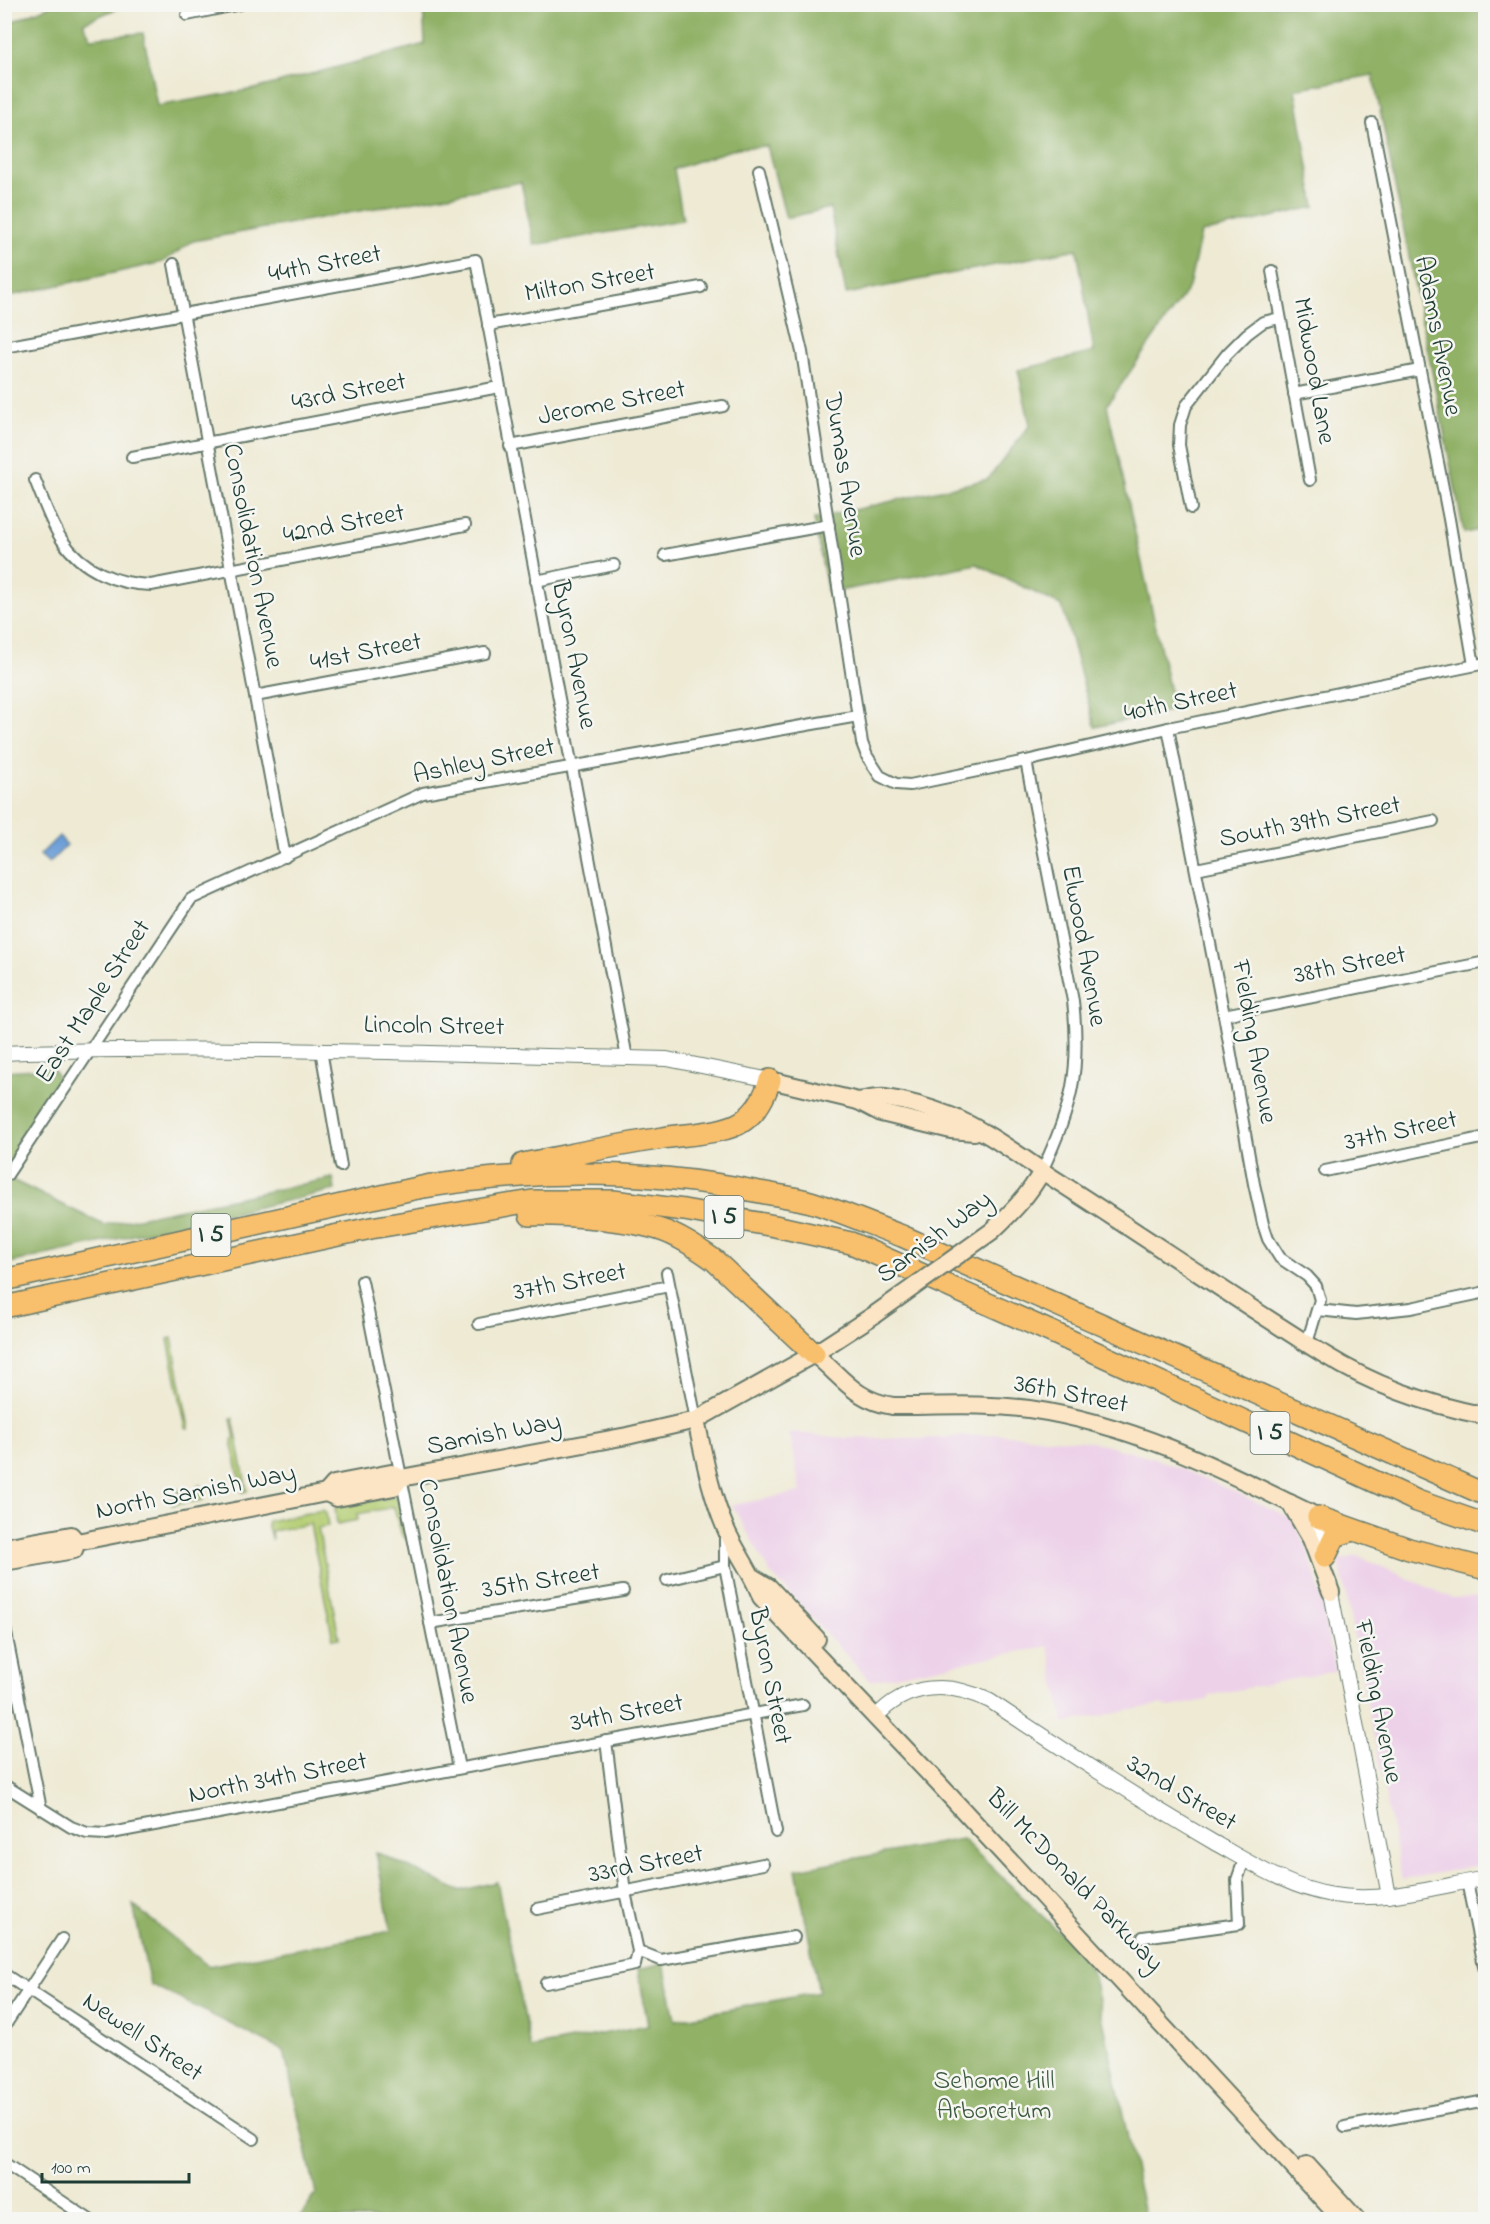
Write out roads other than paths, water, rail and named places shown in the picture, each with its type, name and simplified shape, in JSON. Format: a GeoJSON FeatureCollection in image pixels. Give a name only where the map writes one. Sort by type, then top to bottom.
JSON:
{"type":"FeatureCollection","features":[{"type":"Feature","properties":{"kind":"highway"},"geometry":{"type":"LineString","coordinates":[[418,1188],[560,1156],[725,1129],[742,1122],[754,1112],[764,1097],[770,1080]]}},
{"type":"Feature","properties":{"kind":"highway","name":"I 5"},"geometry":{"type":"LineString","coordinates":[[4,1280],[418,1188],[470,1179],[536,1174],[612,1175],[704,1181],[808,1202],[912,1241],[1485,1495]]}},
{"type":"Feature","properties":{"kind":"highway","name":"I 5"},"geometry":{"type":"LineString","coordinates":[[4,1307],[370,1228],[532,1201],[614,1201],[684,1210],[775,1226],[851,1243],[1069,1340],[1417,1501],[1485,1525]]}},
{"type":"Feature","properties":{"kind":"highway"},"geometry":{"type":"LineString","coordinates":[[370,1228],[476,1217],[544,1215],[658,1229],[698,1248],[714,1260],[814,1354]]}},
{"type":"Feature","properties":{"kind":"highway"},"geometry":{"type":"LineString","coordinates":[[1318,1517],[1408,1549],[1485,1569]]}},
{"type":"Feature","properties":{"kind":"highway"},"geometry":{"type":"LineString","coordinates":[[1325,1557],[1335,1536],[1353,1530]]}},
{"type":"Feature","properties":{"kind":"main road","name":"Lincoln Street"},"geometry":{"type":"LineString","coordinates":[[770,1080],[858,1101],[884,1098],[922,1106],[953,1117],[981,1132],[1042,1171]]}},
{"type":"Feature","properties":{"kind":"main road","name":"Samish Way"},"geometry":{"type":"LineString","coordinates":[[401,1478],[627,1436],[696,1420],[814,1354],[874,1315],[992,1231],[1018,1207],[1042,1171]]}},
{"type":"Feature","properties":{"kind":"main road"},"geometry":{"type":"LineString","coordinates":[[1042,1171],[1142,1235],[1252,1310],[1326,1356],[1394,1389],[1423,1400],[1485,1416]]}},
{"type":"Feature","properties":{"kind":"main road","name":"36th Street"},"geometry":{"type":"LineString","coordinates":[[814,1354],[852,1390],[879,1404],[1029,1409],[1110,1425],[1206,1463],[1318,1517]]}},
{"type":"Feature","properties":{"kind":"main road","name":"Bill McDonald Parkway"},"geometry":{"type":"LineString","coordinates":[[696,1420],[709,1482],[725,1528],[754,1578],[769,1587],[878,1715],[1342,2220]]}},
{"type":"Feature","properties":{"kind":"main road","name":"North Samish Way"},"geometry":{"type":"LineString","coordinates":[[77,1542],[326,1493],[334,1484],[344,1482],[391,1473],[401,1478]]}},
{"type":"Feature","properties":{"kind":"main road"},"geometry":{"type":"LineString","coordinates":[[1290,1503],[1311,1539],[1331,1592]]}},
{"type":"Feature","properties":{"kind":"main road","name":"North Samish Way"},"geometry":{"type":"LineString","coordinates":[[4,1547],[71,1535],[77,1542]]}},
{"type":"Feature","properties":{"kind":"main road","name":"North Samish Way"},"geometry":{"type":"LineString","coordinates":[[4,1562],[74,1550],[77,1542]]}},
{"type":"Feature","properties":{"kind":"main road","name":"Bill McDonald Parkway"},"geometry":{"type":"LineString","coordinates":[[878,1715],[1073,1916],[1357,2220]]}},
{"type":"Feature","properties":{"kind":"street"},"geometry":{"type":"LineString","coordinates":[[187,15],[241,4]]}},
{"type":"Feature","properties":{"kind":"street","name":"Adams Avenue"},"geometry":{"type":"LineString","coordinates":[[1372,123],[1449,519],[1474,665]]}},
{"type":"Feature","properties":{"kind":"street","name":"Dumas Avenue"},"geometry":{"type":"LineString","coordinates":[[759,170],[796,318],[858,716],[867,756],[880,776],[887,781]]}},
{"type":"Feature","properties":{"kind":"street","name":"44th Street"},"geometry":{"type":"LineString","coordinates":[[4,347],[476,260]]}},
{"type":"Feature","properties":{"kind":"street","name":"Byron Avenue"},"geometry":{"type":"LineString","coordinates":[[476,260],[627,1058]]}},
{"type":"Feature","properties":{"kind":"street","name":"Consolidation Avenue"},"geometry":{"type":"LineString","coordinates":[[174,264],[285,857]]}},
{"type":"Feature","properties":{"kind":"street","name":"Midwood Lane"},"geometry":{"type":"LineString","coordinates":[[1272,271],[1310,480]]}},
{"type":"Feature","properties":{"kind":"street","name":"Milton Street"},"geometry":{"type":"LineString","coordinates":[[488,325],[701,286]]}},
{"type":"Feature","properties":{"kind":"street"},"geometry":{"type":"LineString","coordinates":[[1191,508],[1179,445],[1180,425],[1186,406],[1227,354],[1247,334],[1263,322],[1280,318]]}},
{"type":"Feature","properties":{"kind":"street"},"geometry":{"type":"LineString","coordinates":[[1294,394],[1420,370]]}},
{"type":"Feature","properties":{"kind":"street","name":"43rd Street"},"geometry":{"type":"LineString","coordinates":[[132,457],[499,387]]}},
{"type":"Feature","properties":{"kind":"street","name":"Jerome Street"},"geometry":{"type":"LineString","coordinates":[[510,446],[723,406]]}},
{"type":"Feature","properties":{"kind":"street","name":"42nd Street"},"geometry":{"type":"LineString","coordinates":[[35,480],[60,538],[77,558],[105,576],[119,581],[151,585],[465,525]]}},
{"type":"Feature","properties":{"kind":"street"},"geometry":{"type":"LineString","coordinates":[[665,555],[829,525]]}},
{"type":"Feature","properties":{"kind":"street"},"geometry":{"type":"LineString","coordinates":[[536,580],[614,565]]}},
{"type":"Feature","properties":{"kind":"street","name":"41st Street"},"geometry":{"type":"LineString","coordinates":[[255,696],[485,653]]}},
{"type":"Feature","properties":{"kind":"street","name":"40th Street"},"geometry":{"type":"LineString","coordinates":[[887,781],[910,785],[1168,728],[1485,663]]}},
{"type":"Feature","properties":{"kind":"street","name":"Ashley Street"},"geometry":{"type":"LineString","coordinates":[[179,913],[190,899],[423,793],[858,716]]}},
{"type":"Feature","properties":{"kind":"street","name":"Fielding Avenue"},"geometry":{"type":"LineString","coordinates":[[1168,728],[1224,1015],[1254,1184],[1268,1239],[1280,1258],[1307,1276],[1316,1286],[1320,1300],[1307,1343]]}},
{"type":"Feature","properties":{"kind":"street","name":"Elwood Avenue"},"geometry":{"type":"LineString","coordinates":[[1026,761],[1073,1001],[1077,1040],[1070,1100],[1063,1124],[1042,1171]]}},
{"type":"Feature","properties":{"kind":"street","name":"South 39th Street"},"geometry":{"type":"LineString","coordinates":[[1196,869],[1433,821]]}},
{"type":"Feature","properties":{"kind":"street","name":"East Maple Street"},"geometry":{"type":"LineString","coordinates":[[7,1175],[179,913]]}},
{"type":"Feature","properties":{"kind":"street","name":"38th Street"},"geometry":{"type":"LineString","coordinates":[[1224,1015],[1485,962]]}},
{"type":"Feature","properties":{"kind":"street","name":"Lincoln Street"},"geometry":{"type":"LineString","coordinates":[[4,1053],[90,1049],[321,1050],[667,1059],[770,1080]]}},
{"type":"Feature","properties":{"kind":"street"},"geometry":{"type":"LineString","coordinates":[[321,1050],[341,1166]]}},
{"type":"Feature","properties":{"kind":"street","name":"37th Street"},"geometry":{"type":"LineString","coordinates":[[1325,1171],[1485,1137]]}},
{"type":"Feature","properties":{"kind":"street","name":"Bill McDonald Parkway"},"geometry":{"type":"LineString","coordinates":[[667,1273],[696,1420]]}},
{"type":"Feature","properties":{"kind":"street","name":"Consolidation Avenue"},"geometry":{"type":"LineString","coordinates":[[362,1281],[459,1768]]}},
{"type":"Feature","properties":{"kind":"street","name":"37th Street"},"geometry":{"type":"LineString","coordinates":[[478,1324],[669,1286]]}},
{"type":"Feature","properties":{"kind":"street"},"geometry":{"type":"LineString","coordinates":[[1318,1310],[1356,1314],[1411,1308],[1485,1292]]}},
{"type":"Feature","properties":{"kind":"street","name":"Fielding Avenue"},"geometry":{"type":"LineString","coordinates":[[1318,1517],[1389,1896]]}},
{"type":"Feature","properties":{"kind":"street","name":"Byron Street"},"geometry":{"type":"LineString","coordinates":[[725,1528],[725,1566],[776,1832]]}},
{"type":"Feature","properties":{"kind":"street"},"geometry":{"type":"LineString","coordinates":[[667,1580],[725,1566]]}},
{"type":"Feature","properties":{"kind":"street","name":"35th Street"},"geometry":{"type":"LineString","coordinates":[[430,1623],[623,1591]]}},
{"type":"Feature","properties":{"kind":"street"},"geometry":{"type":"LineString","coordinates":[[4,1623],[41,1809]]}},
{"type":"Feature","properties":{"kind":"street","name":"32nd Street"},"geometry":{"type":"LineString","coordinates":[[878,1715],[894,1701],[924,1689],[954,1688],[975,1694],[990,1701],[1136,1797],[1244,1860],[1278,1878],[1316,1892],[1335,1896],[1389,1896],[1485,1878]]}},
{"type":"Feature","properties":{"kind":"street","name":"34th Street"},"geometry":{"type":"LineString","coordinates":[[459,1768],[803,1705]]}},
{"type":"Feature","properties":{"kind":"street"},"geometry":{"type":"LineString","coordinates":[[546,1983],[635,1965],[638,1951],[625,1892],[606,1741]]}},
{"type":"Feature","properties":{"kind":"street","name":"North 34th Street"},"geometry":{"type":"LineString","coordinates":[[41,1809],[71,1827],[87,1833],[106,1834],[459,1768]]}},
{"type":"Feature","properties":{"kind":"street"},"geometry":{"type":"LineString","coordinates":[[4,1785],[41,1809]]}},
{"type":"Feature","properties":{"kind":"street"},"geometry":{"type":"LineString","coordinates":[[1143,1937],[1239,1924],[1237,1880],[1244,1860]]}},
{"type":"Feature","properties":{"kind":"street","name":"33rd Street"},"geometry":{"type":"LineString","coordinates":[[537,1910],[763,1864]]}},
{"type":"Feature","properties":{"kind":"street"},"geometry":{"type":"LineString","coordinates":[[1467,1881],[1485,1976]]}},
{"type":"Feature","properties":{"kind":"street"},"geometry":{"type":"LineString","coordinates":[[638,1951],[661,1960],[794,1937]]}},
{"type":"Feature","properties":{"kind":"street"},"geometry":{"type":"LineString","coordinates":[[4,2027],[62,1939]]}},
{"type":"Feature","properties":{"kind":"street","name":"Newell Street"},"geometry":{"type":"LineString","coordinates":[[4,1974],[254,2139]]}},
{"type":"Feature","properties":{"kind":"street"},"geometry":{"type":"LineString","coordinates":[[1345,2127],[1485,2101]]}},
{"type":"Feature","properties":{"kind":"street"},"geometry":{"type":"LineString","coordinates":[[4,2163],[90,2220]]}},
{"type":"Feature","properties":{"kind":"water"},"geometry":{"type":"Polygon","coordinates":[[[59,836],[67,845],[49,863],[40,855],[59,836]]]}},
{"type":"Feature","properties":{"kind":"park label","name":"Sehome Hill Arboretum"},"geometry":{"type":"Point","coordinates":[994,2097]}}]}
